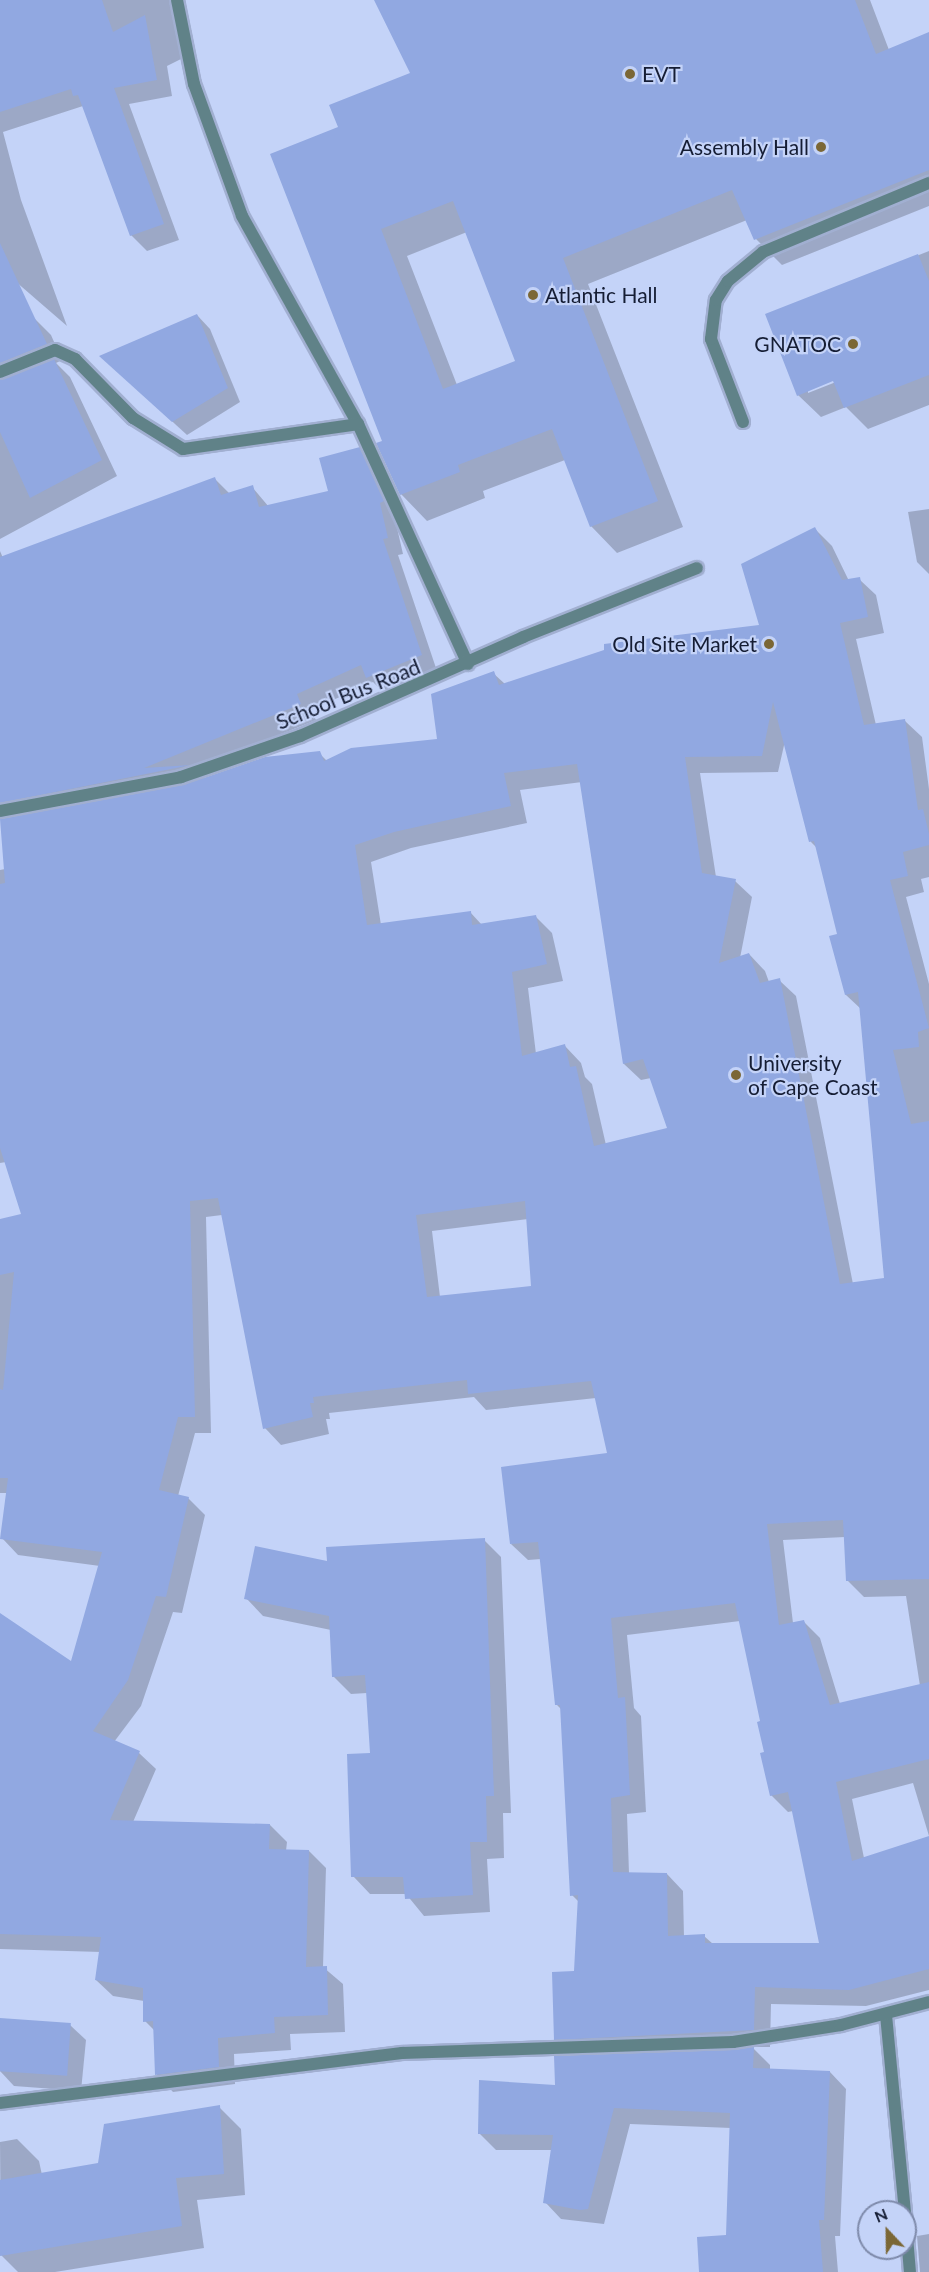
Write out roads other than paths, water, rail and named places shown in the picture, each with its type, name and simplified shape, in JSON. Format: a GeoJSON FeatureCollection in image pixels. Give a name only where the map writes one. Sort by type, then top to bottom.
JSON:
{"type":"FeatureCollection","features":[{"type":"Feature","properties":{"kind":"street"},"geometry":{"type":"LineString","coordinates":[[177,0],[194,84],[242,216],[358,424],[468,664]]}},
{"type":"Feature","properties":{"kind":"street"},"geometry":{"type":"LineString","coordinates":[[744,422],[711,339],[717,300],[728,281],[762,252],[929,183]]}},
{"type":"Feature","properties":{"kind":"street"},"geometry":{"type":"LineString","coordinates":[[0,372],[55,350],[75,359],[133,418],[183,449],[358,424]]}},
{"type":"Feature","properties":{"kind":"street","name":"School Bus Road"},"geometry":{"type":"LineString","coordinates":[[0,812],[187,775],[300,736],[468,664],[523,637],[697,568]]}},
{"type":"Feature","properties":{"kind":"street"},"geometry":{"type":"LineString","coordinates":[[0,2103],[402,2054],[733,2042],[886,2015],[929,2002]]}},
{"type":"Feature","properties":{"kind":"street"},"geometry":{"type":"LineString","coordinates":[[886,2015],[904,2200]]}},
{"type":"Feature","properties":{"kind":"place","name":"EVT"},"geometry":{"type":"Point","coordinates":[630,74]}},
{"type":"Feature","properties":{"kind":"place","name":"Assembly Hall"},"geometry":{"type":"Point","coordinates":[821,147]}},
{"type":"Feature","properties":{"kind":"place","name":"Atlantic Hall"},"geometry":{"type":"Point","coordinates":[533,295]}},
{"type":"Feature","properties":{"kind":"place","name":"GNATOC"},"geometry":{"type":"Point","coordinates":[853,344]}},
{"type":"Feature","properties":{"kind":"place","name":"Old Site Market"},"geometry":{"type":"Point","coordinates":[769,644]}},
{"type":"Feature","properties":{"kind":"place","name":"University of Cape Coast"},"geometry":{"type":"Point","coordinates":[736,1075]}}]}
